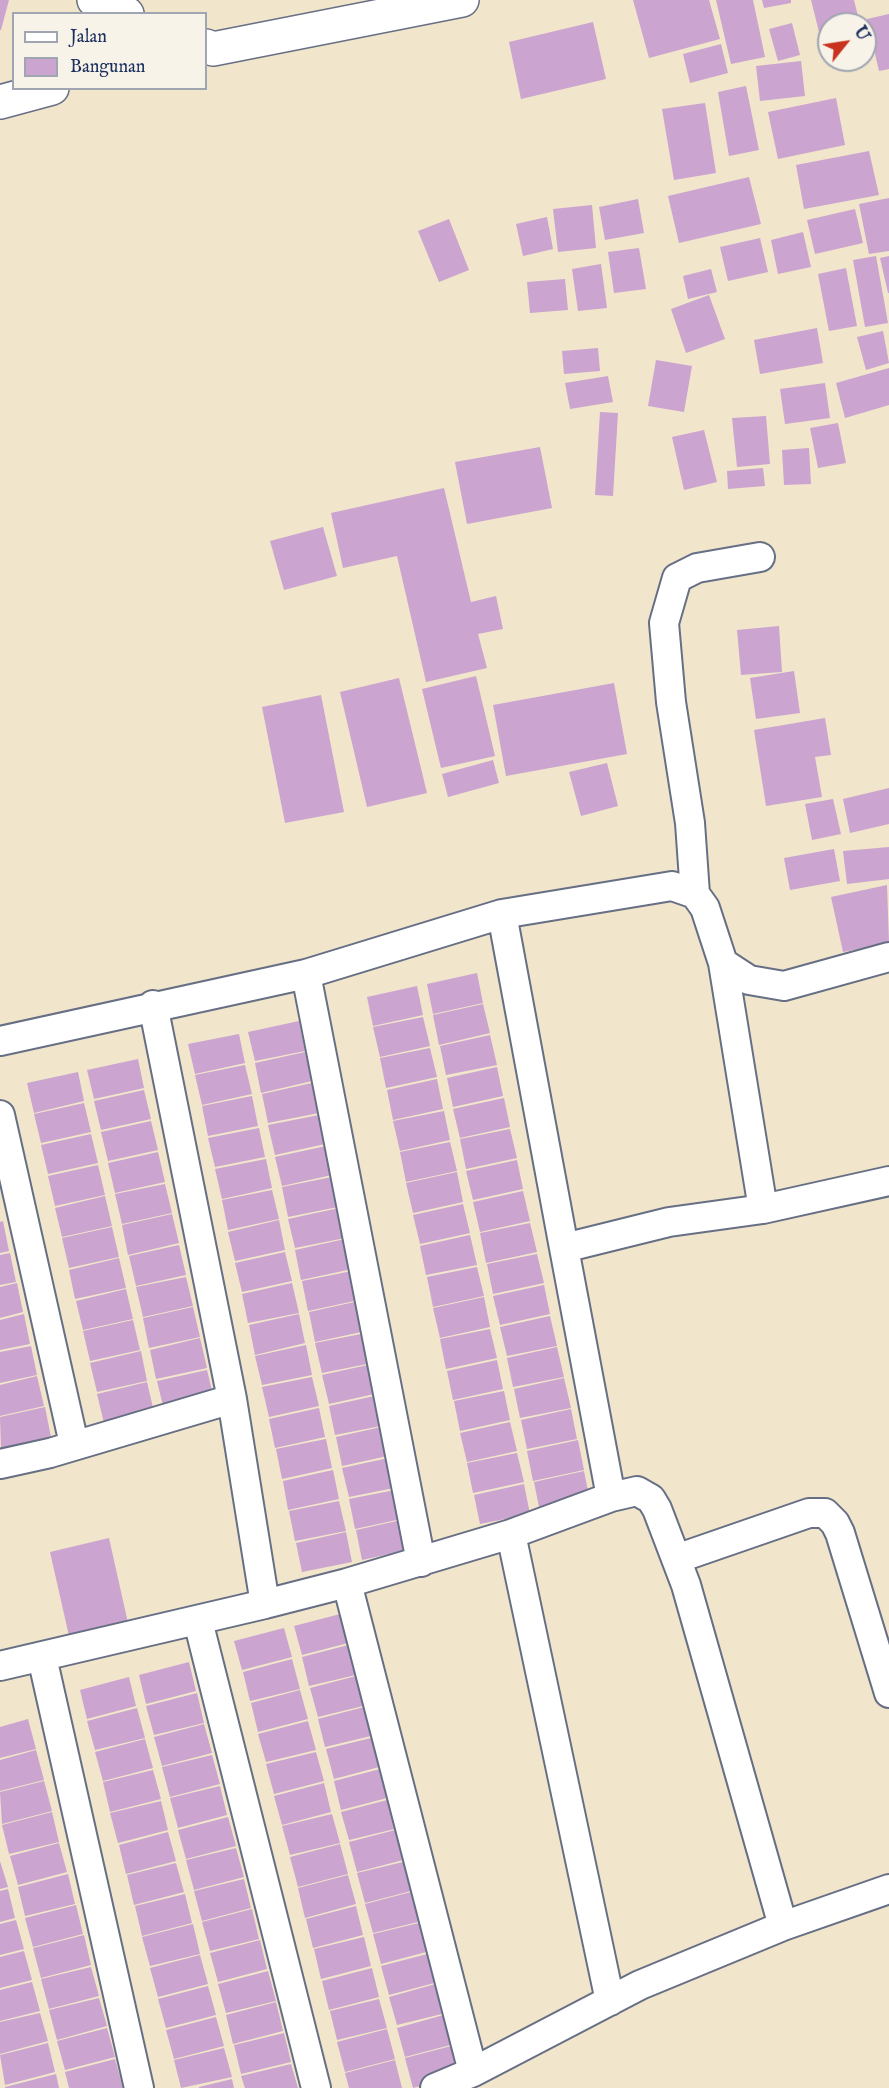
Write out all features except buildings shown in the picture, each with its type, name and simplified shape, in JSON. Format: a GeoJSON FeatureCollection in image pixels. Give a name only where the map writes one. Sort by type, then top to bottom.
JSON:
{"type":"FeatureCollection","features":[{"type":"Feature","properties":{"kind":"street"},"geometry":{"type":"LineString","coordinates":[[94,0],[122,12]]}},
{"type":"Feature","properties":{"kind":"street"},"geometry":{"type":"LineString","coordinates":[[208,49],[462,0]]}},
{"type":"Feature","properties":{"kind":"street"},"geometry":{"type":"LineString","coordinates":[[0,102],[45,90]]}},
{"type":"Feature","properties":{"kind":"street"},"geometry":{"type":"LineString","coordinates":[[760,557],[697,568],[677,578],[664,623],[671,702],[690,823],[695,894],[705,908],[723,963],[763,1209]]}},
{"type":"Feature","properties":{"kind":"street"},"geometry":{"type":"LineString","coordinates":[[0,1041],[153,1005],[306,974],[502,914],[672,886],[695,894]]}},
{"type":"Feature","properties":{"kind":"street"},"geometry":{"type":"LineString","coordinates":[[502,914],[611,1497]]}},
{"type":"Feature","properties":{"kind":"street"},"geometry":{"type":"LineString","coordinates":[[723,963],[749,980],[784,986],[889,957]]}},
{"type":"Feature","properties":{"kind":"street"},"geometry":{"type":"LineString","coordinates":[[306,974],[422,1562]]}},
{"type":"Feature","properties":{"kind":"street"},"geometry":{"type":"LineString","coordinates":[[153,1005],[232,1399],[265,1604]]}},
{"type":"Feature","properties":{"kind":"street"},"geometry":{"type":"LineString","coordinates":[[0,1115],[74,1444]]}},
{"type":"Feature","properties":{"kind":"street"},"geometry":{"type":"LineString","coordinates":[[564,1248],[669,1222],[763,1209],[889,1181]]}},
{"type":"Feature","properties":{"kind":"street"},"geometry":{"type":"LineString","coordinates":[[0,1464],[50,1453],[74,1444],[232,1399]]}},
{"type":"Feature","properties":{"kind":"street"},"geometry":{"type":"LineString","coordinates":[[0,1666],[198,1621],[347,1583],[511,1534],[611,1497],[637,1491],[651,1499],[676,1559],[783,1926]]}},
{"type":"Feature","properties":{"kind":"street"},"geometry":{"type":"LineString","coordinates":[[676,1559],[809,1513],[825,1513],[835,1523],[840,1533],[889,1693]]}},
{"type":"Feature","properties":{"kind":"street"},"geometry":{"type":"LineString","coordinates":[[511,1534],[610,2001]]}},
{"type":"Feature","properties":{"kind":"street"},"geometry":{"type":"LineString","coordinates":[[347,1583],[473,2072]]}},
{"type":"Feature","properties":{"kind":"street"},"geometry":{"type":"LineString","coordinates":[[198,1621],[316,2088]]}},
{"type":"Feature","properties":{"kind":"street"},"geometry":{"type":"LineString","coordinates":[[42,1657],[139,2088]]}},
{"type":"Feature","properties":{"kind":"street"},"geometry":{"type":"LineString","coordinates":[[435,2088],[473,2072],[640,1985],[783,1926],[889,1889]]}}]}
